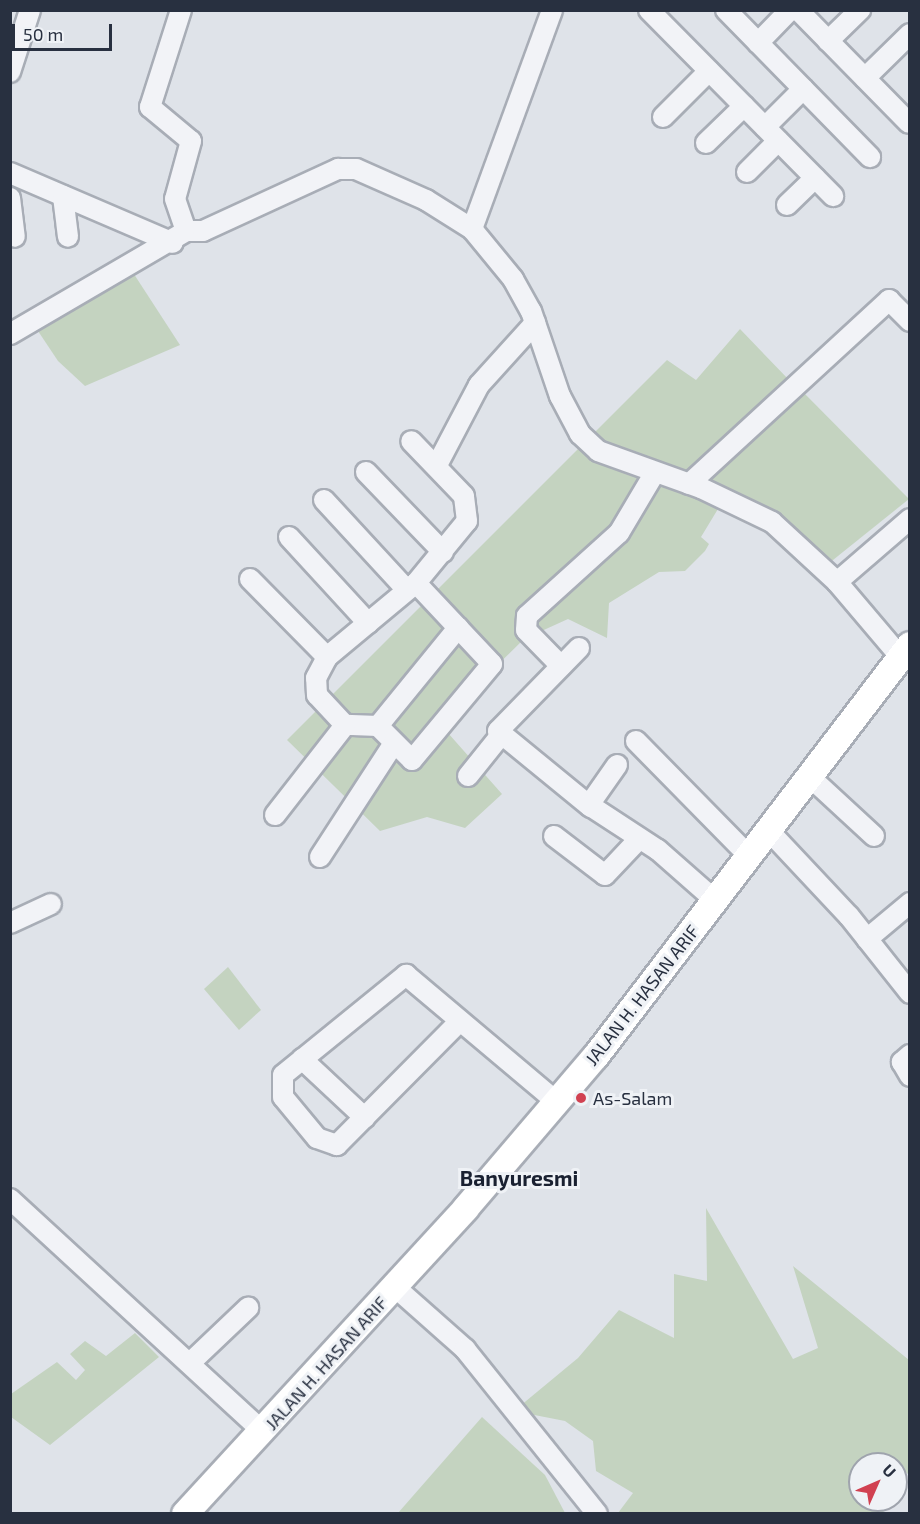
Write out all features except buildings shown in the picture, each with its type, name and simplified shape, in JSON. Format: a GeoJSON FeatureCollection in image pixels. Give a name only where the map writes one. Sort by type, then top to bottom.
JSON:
{"type":"FeatureCollection","features":[{"type":"Feature","properties":{"kind":"main road","name":"JALAN H. HASAN ARIF"},"geometry":{"type":"LineString","coordinates":[[185,1514],[395,1287],[557,1102],[770,832],[904,650]]}},
{"type":"Feature","properties":{"kind":"street"},"geometry":{"type":"LineString","coordinates":[[12,61],[30,10]]}},
{"type":"Feature","properties":{"kind":"street"},"geometry":{"type":"LineString","coordinates":[[179,237],[175,199],[191,141],[150,107],[181,10]]}},
{"type":"Feature","properties":{"kind":"street"},"geometry":{"type":"LineString","coordinates":[[472,229],[552,10]]}},
{"type":"Feature","properties":{"kind":"street"},"geometry":{"type":"LineString","coordinates":[[649,10],[833,196]]}},
{"type":"Feature","properties":{"kind":"street"},"geometry":{"type":"LineString","coordinates":[[726,10],[870,157]]}},
{"type":"Feature","properties":{"kind":"street"},"geometry":{"type":"LineString","coordinates":[[758,43],[790,10]]}},
{"type":"Feature","properties":{"kind":"street"},"geometry":{"type":"LineString","coordinates":[[798,10],[907,117]]}},
{"type":"Feature","properties":{"kind":"street"},"geometry":{"type":"LineString","coordinates":[[828,41],[860,10]]}},
{"type":"Feature","properties":{"kind":"street"},"geometry":{"type":"LineString","coordinates":[[865,78],[909,34]]}},
{"type":"Feature","properties":{"kind":"street"},"geometry":{"type":"LineString","coordinates":[[663,117],[709,71]]}},
{"type":"Feature","properties":{"kind":"street"},"geometry":{"type":"LineString","coordinates":[[747,172],[803,89]]}},
{"type":"Feature","properties":{"kind":"street"},"geometry":{"type":"LineString","coordinates":[[706,143],[744,106]]}},
{"type":"Feature","properties":{"kind":"street"},"geometry":{"type":"LineString","coordinates":[[10,334],[135,259],[179,237],[203,231],[338,170],[356,169],[426,200],[472,229],[513,279],[535,323],[548,369],[580,434],[598,451],[654,474],[689,484],[772,522],[837,582],[904,650]]}},
{"type":"Feature","properties":{"kind":"street"},"geometry":{"type":"LineString","coordinates":[[10,173],[63,196],[179,237]]}},
{"type":"Feature","properties":{"kind":"street"},"geometry":{"type":"LineString","coordinates":[[787,205],[815,178]]}},
{"type":"Feature","properties":{"kind":"street"},"geometry":{"type":"LineString","coordinates":[[63,196],[68,237]]}},
{"type":"Feature","properties":{"kind":"street"},"geometry":{"type":"LineString","coordinates":[[10,198],[15,237]]}},
{"type":"Feature","properties":{"kind":"street"},"geometry":{"type":"LineString","coordinates":[[689,484],[889,300],[909,321]]}},
{"type":"Feature","properties":{"kind":"street"},"geometry":{"type":"LineString","coordinates":[[437,465],[479,385],[535,323]]}},
{"type":"Feature","properties":{"kind":"street"},"geometry":{"type":"LineString","coordinates":[[324,500],[412,586],[458,628],[492,664],[412,760],[378,726],[345,725],[317,695],[316,678],[327,657],[412,586],[467,521],[468,508],[437,465],[411,441]]}},
{"type":"Feature","properties":{"kind":"street"},"geometry":{"type":"LineString","coordinates":[[366,472],[443,552]]}},
{"type":"Feature","properties":{"kind":"street"},"geometry":{"type":"LineString","coordinates":[[561,666],[526,630],[527,616],[620,534],[654,474]]}},
{"type":"Feature","properties":{"kind":"street"},"geometry":{"type":"LineString","coordinates":[[837,582],[909,519]]}},
{"type":"Feature","properties":{"kind":"street"},"geometry":{"type":"LineString","coordinates":[[289,537],[368,623]]}},
{"type":"Feature","properties":{"kind":"street"},"geometry":{"type":"LineString","coordinates":[[250,579],[327,657]]}},
{"type":"Feature","properties":{"kind":"street"},"geometry":{"type":"LineString","coordinates":[[378,726],[458,628]]}},
{"type":"Feature","properties":{"kind":"street"},"geometry":{"type":"LineString","coordinates":[[468,776],[500,736],[500,726],[579,648]]}},
{"type":"Feature","properties":{"kind":"street"},"geometry":{"type":"LineString","coordinates":[[274,815],[345,725]]}},
{"type":"Feature","properties":{"kind":"street"},"geometry":{"type":"LineString","coordinates":[[500,736],[591,807],[639,839],[715,900]]}},
{"type":"Feature","properties":{"kind":"street"},"geometry":{"type":"LineString","coordinates":[[636,741],[750,857]]}},
{"type":"Feature","properties":{"kind":"street"},"geometry":{"type":"LineString","coordinates":[[320,857],[394,743]]}},
{"type":"Feature","properties":{"kind":"street"},"geometry":{"type":"LineString","coordinates":[[591,807],[588,799],[617,765]]}},
{"type":"Feature","properties":{"kind":"street"},"geometry":{"type":"LineString","coordinates":[[810,777],[874,836]]}},
{"type":"Feature","properties":{"kind":"street"},"geometry":{"type":"LineString","coordinates":[[770,832],[867,939],[909,993]]}},
{"type":"Feature","properties":{"kind":"street"},"geometry":{"type":"LineString","coordinates":[[554,836],[605,875],[639,839]]}},
{"type":"Feature","properties":{"kind":"street"},"geometry":{"type":"LineString","coordinates":[[867,939],[909,903]]}},
{"type":"Feature","properties":{"kind":"street"},"geometry":{"type":"LineString","coordinates":[[10,923],[51,904]]}},
{"type":"Feature","properties":{"kind":"street"},"geometry":{"type":"LineString","coordinates":[[460,1021],[337,1145],[317,1138],[283,1097],[280,1085],[283,1075],[403,976],[460,1021],[557,1102]]}},
{"type":"Feature","properties":{"kind":"street"},"geometry":{"type":"LineString","coordinates":[[909,1055],[902,1062],[909,1076]]}},
{"type":"Feature","properties":{"kind":"street"},"geometry":{"type":"LineString","coordinates":[[302,1059],[365,1118]]}},
{"type":"Feature","properties":{"kind":"street"},"geometry":{"type":"LineString","coordinates":[[10,1199],[191,1362],[263,1432]]}},
{"type":"Feature","properties":{"kind":"street"},"geometry":{"type":"LineString","coordinates":[[395,1287],[465,1349],[597,1514]]}},
{"type":"Feature","properties":{"kind":"street"},"geometry":{"type":"LineString","coordinates":[[191,1362],[248,1308]]}},
{"type":"Feature","properties":{"kind":"green space"},"geometry":{"type":"Polygon","coordinates":[[[130,268],[180,345],[85,386],[58,361],[34,325],[130,268]]]}},
{"type":"Feature","properties":{"kind":"green space"},"geometry":{"type":"Polygon","coordinates":[[[740,329],[790,381],[691,474],[721,504],[701,537],[709,544],[705,551],[685,571],[659,572],[609,603],[607,638],[568,619],[524,639],[478,684],[448,733],[502,794],[465,828],[427,817],[380,831],[287,740],[667,360],[696,380],[740,329]]]}},
{"type":"Feature","properties":{"kind":"green space"},"geometry":{"type":"Polygon","coordinates":[[[801,390],[909,499],[828,564],[702,481],[801,390]]]}},
{"type":"Feature","properties":{"kind":"green space"},"geometry":{"type":"Polygon","coordinates":[[[228,967],[261,1010],[239,1030],[204,989],[228,967]]]}},
{"type":"Feature","properties":{"kind":"green space"},"geometry":{"type":"Polygon","coordinates":[[[706,1208],[793,1359],[818,1348],[793,1266],[909,1360],[909,1475],[908,1452],[848,1452],[848,1512],[883,1513],[618,1513],[633,1493],[596,1471],[593,1441],[565,1421],[514,1411],[578,1358],[619,1310],[674,1338],[674,1274],[707,1281],[706,1208]]]}},
{"type":"Feature","properties":{"kind":"green space"},"geometry":{"type":"Polygon","coordinates":[[[135,1333],[159,1357],[50,1445],[11,1417],[11,1394],[57,1362],[76,1380],[85,1370],[70,1354],[85,1341],[106,1356],[135,1333]]]}},
{"type":"Feature","properties":{"kind":"green space"},"geometry":{"type":"Polygon","coordinates":[[[482,1417],[545,1475],[565,1513],[398,1513],[482,1417]]]}},
{"type":"Feature","properties":{"kind":"place","name":"As-Salam"},"geometry":{"type":"Point","coordinates":[581,1098]}},
{"type":"Feature","properties":{"kind":"district","name":"Banyuresmi"},"geometry":{"type":"Point","coordinates":[519,1178]}}]}
